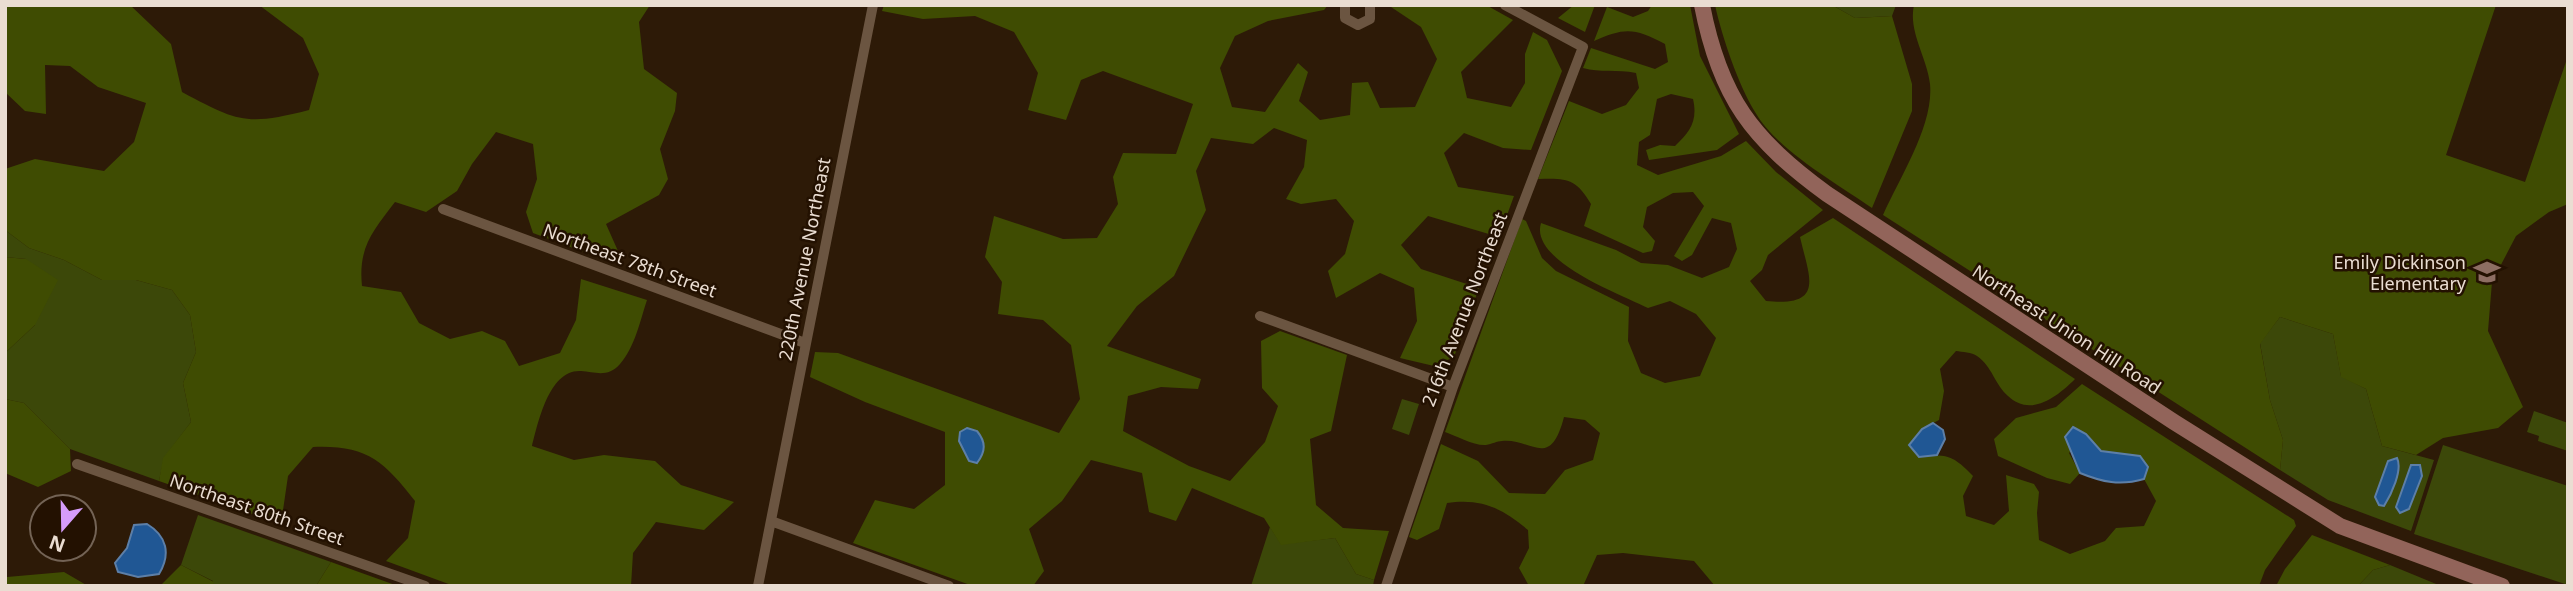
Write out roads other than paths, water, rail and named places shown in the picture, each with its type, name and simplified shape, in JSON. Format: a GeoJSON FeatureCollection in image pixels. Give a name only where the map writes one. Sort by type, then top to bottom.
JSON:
{"type":"FeatureCollection","features":[{"type":"Feature","properties":{"kind":"street","name":"220th Avenue Northeast"},"geometry":{"type":"LineString","coordinates":[[758,586],[873,5]]}},
{"type":"Feature","properties":{"kind":"street"},"geometry":{"type":"LineString","coordinates":[[1345,5],[1345,18],[1357,26],[1370,19],[1370,5]]}},
{"type":"Feature","properties":{"kind":"street","name":"216th Avenue Northeast"},"geometry":{"type":"LineString","coordinates":[[1386,586],[1453,387],[1583,47],[1505,5]]}},
{"type":"Feature","properties":{"kind":"street","name":"Northeast Union Hill Road"},"geometry":{"type":"LineString","coordinates":[[1702,5],[1722,76],[1737,106],[1758,137],[1784,163],[2163,415],[2340,526],[2502,586]]}},
{"type":"Feature","properties":{"kind":"street","name":"Northeast 78th Street"},"geometry":{"type":"LineString","coordinates":[[443,209],[805,343]]}},
{"type":"Feature","properties":{"kind":"street"},"geometry":{"type":"LineString","coordinates":[[1260,316],[1453,387]]}},
{"type":"Feature","properties":{"kind":"street","name":"Northeast 80th Street"},"geometry":{"type":"LineString","coordinates":[[77,464],[425,586]]}},
{"type":"Feature","properties":{"kind":"street"},"geometry":{"type":"LineString","coordinates":[[771,520],[949,586]]}},
{"type":"Feature","properties":{"kind":"water"},"geometry":{"type":"Polygon","coordinates":[[[1933,423],[1943,430],[1945,439],[1937,455],[1919,457],[1909,445],[1922,429],[1933,423]]]}},
{"type":"Feature","properties":{"kind":"water"},"geometry":{"type":"Polygon","coordinates":[[[2073,427],[2086,434],[2101,451],[2140,456],[2148,467],[2144,479],[2111,482],[2080,473],[2065,437],[2073,427]]]}},
{"type":"Feature","properties":{"kind":"water"},"geometry":{"type":"Polygon","coordinates":[[[967,428],[977,431],[982,439],[983,451],[977,463],[969,461],[959,441],[960,432],[967,428]]]}},
{"type":"Feature","properties":{"kind":"water"},"geometry":{"type":"Polygon","coordinates":[[[2397,458],[2398,469],[2390,496],[2384,506],[2379,505],[2375,497],[2388,461],[2397,458]]]}},
{"type":"Feature","properties":{"kind":"water"},"geometry":{"type":"Polygon","coordinates":[[[2411,465],[2420,465],[2422,476],[2409,509],[2400,513],[2396,507],[2411,465]]]}},
{"type":"Feature","properties":{"kind":"water"},"geometry":{"type":"Polygon","coordinates":[[[147,524],[159,534],[165,546],[165,559],[159,574],[138,577],[118,572],[115,563],[127,548],[134,525],[147,524]]]}},
{"type":"Feature","properties":{"kind":"place","name":"Emily Dickinson Elementary"},"geometry":{"type":"Point","coordinates":[2487,272]}}]}
